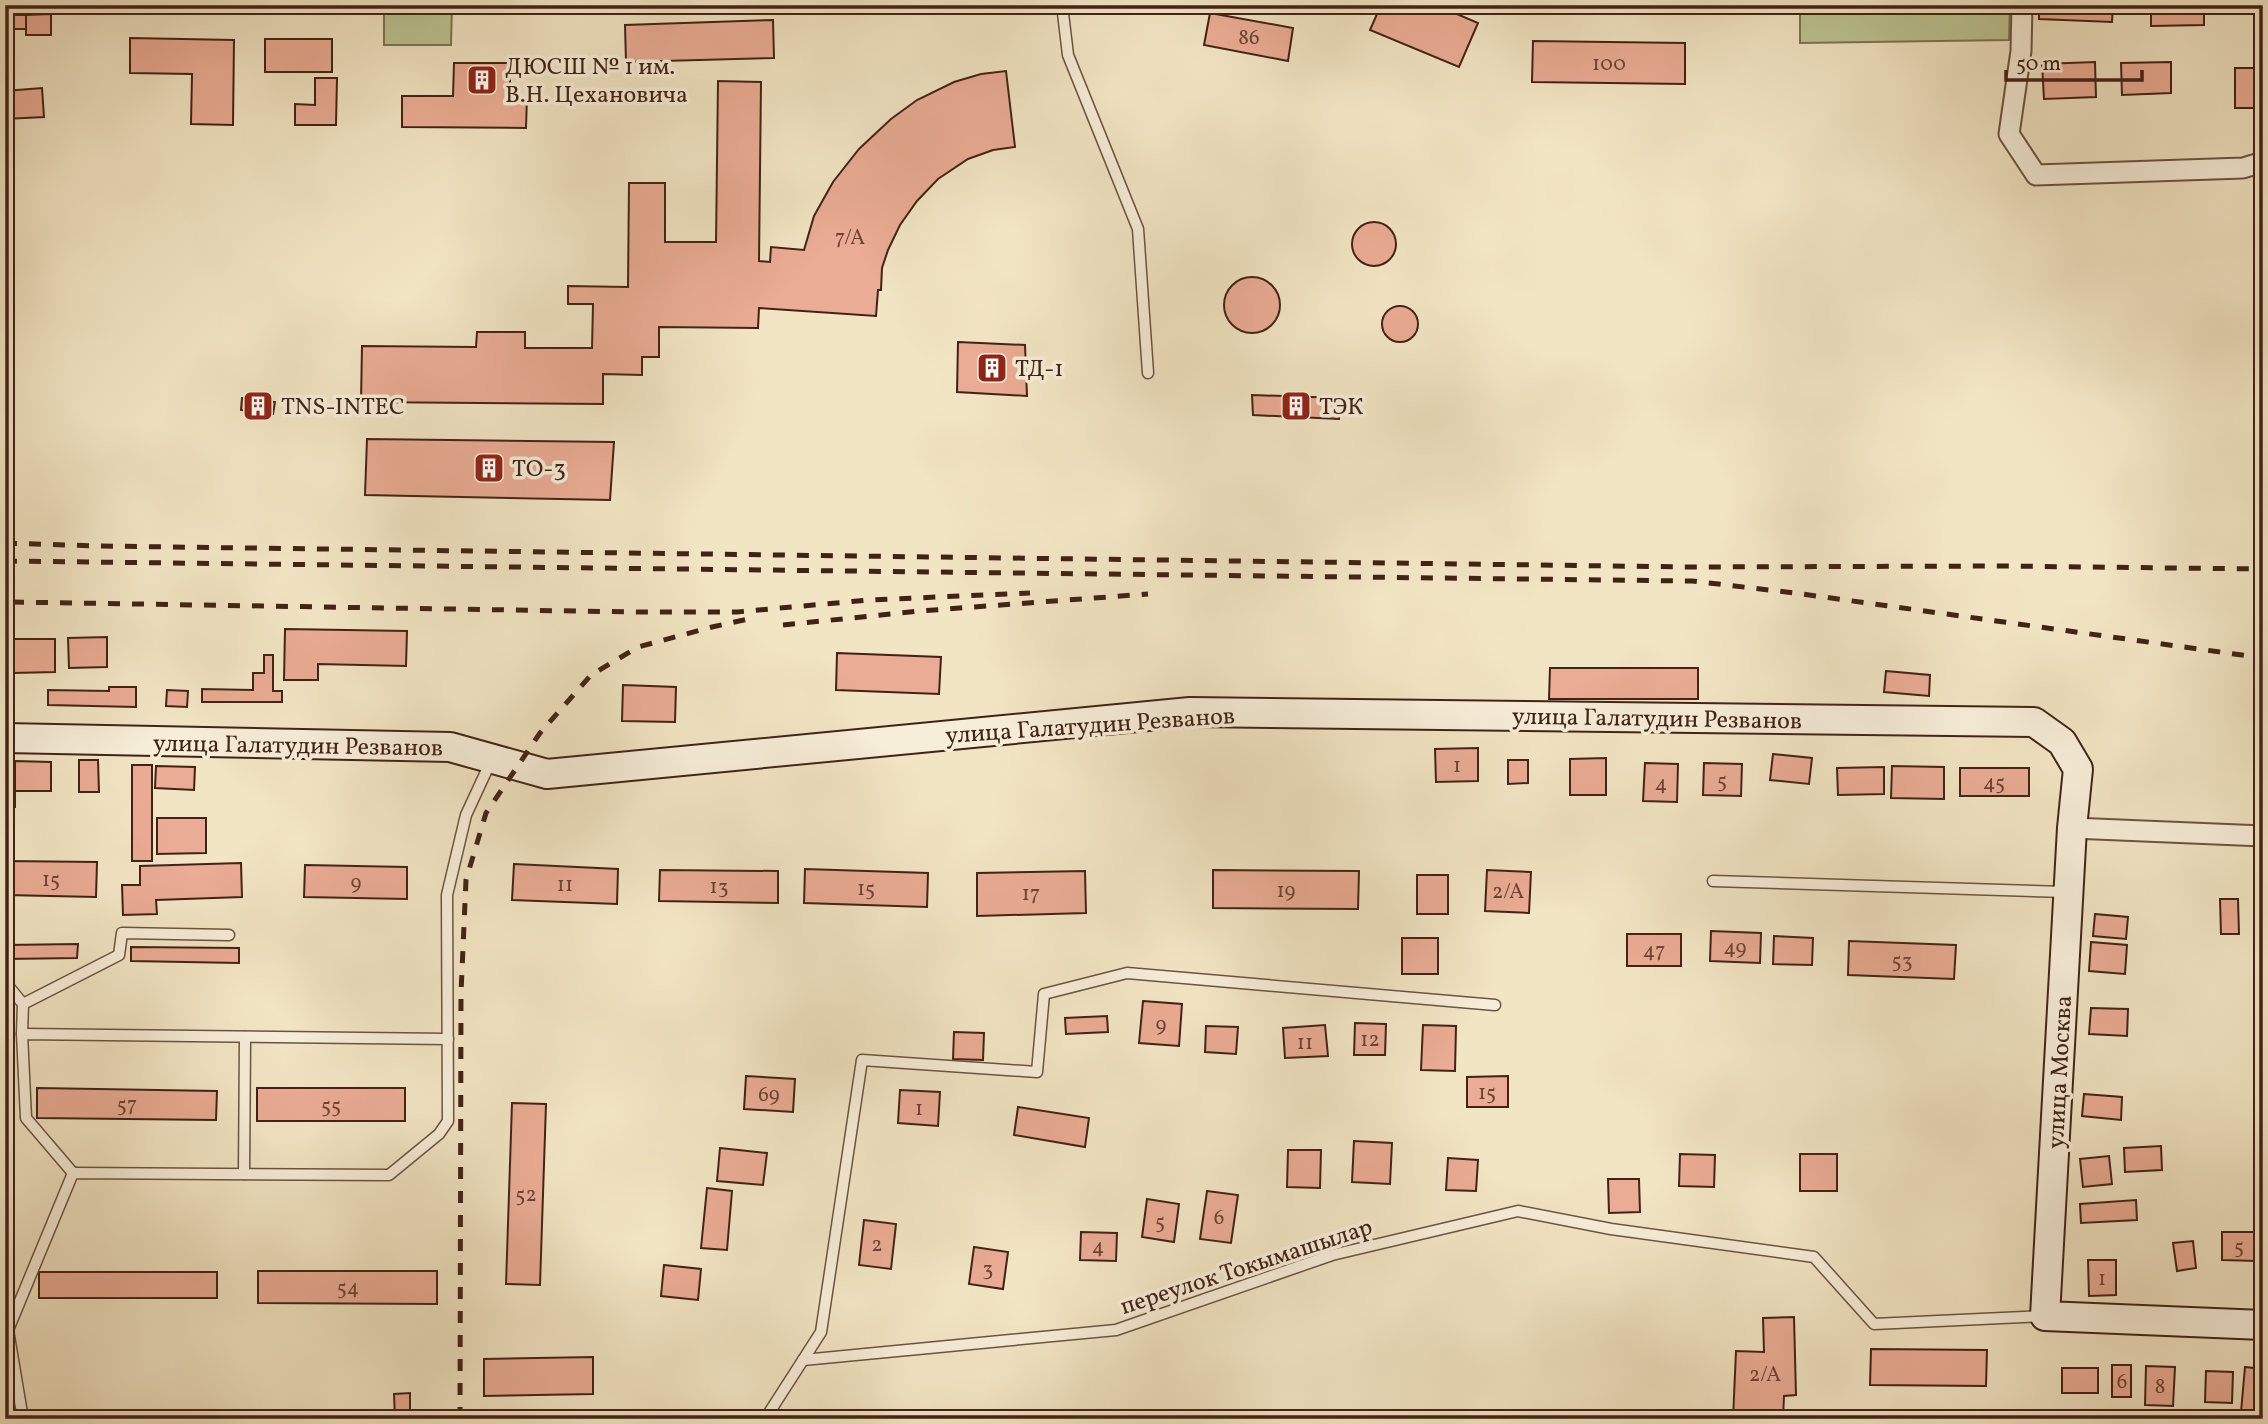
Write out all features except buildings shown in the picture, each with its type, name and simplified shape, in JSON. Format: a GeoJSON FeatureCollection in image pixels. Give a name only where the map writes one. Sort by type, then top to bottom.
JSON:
{"type":"FeatureCollection","features":[{"type":"Feature","properties":{"kind":"street"},"geometry":{"type":"LineString","coordinates":[[2022,5],[2021,51],[2009,134],[2036,174],[2243,168],[2263,162]]}},
{"type":"Feature","properties":{"kind":"street","name":"улица Галатудин Резванов"},"geometry":{"type":"LineString","coordinates":[[5,738],[450,747],[547,774],[1190,712],[2034,722],[2062,742],[2078,769],[2073,828]]}},
{"type":"Feature","properties":{"kind":"street"},"geometry":{"type":"LineString","coordinates":[[2073,828],[2263,836]]}},
{"type":"Feature","properties":{"kind":"street","name":"улица Москва"},"geometry":{"type":"LineString","coordinates":[[2045,1316],[2073,828]]}},
{"type":"Feature","properties":{"kind":"street"},"geometry":{"type":"LineString","coordinates":[[2045,1316],[2263,1325]]}},
{"type":"Feature","properties":{"kind":"lane"},"geometry":{"type":"LineString","coordinates":[[1062,5],[1068,55],[1138,229],[1148,373]]}},
{"type":"Feature","properties":{"kind":"lane"},"geometry":{"type":"LineString","coordinates":[[5,982],[23,1004],[26,1118],[73,1173],[390,1175],[439,1134],[448,1121],[447,895],[466,815],[492,758]]}},
{"type":"Feature","properties":{"kind":"lane"},"geometry":{"type":"LineString","coordinates":[[1713,881],[2069,892]]}},
{"type":"Feature","properties":{"kind":"lane"},"geometry":{"type":"LineString","coordinates":[[23,1004],[119,955],[121,933],[229,935]]}},
{"type":"Feature","properties":{"kind":"lane"},"geometry":{"type":"LineString","coordinates":[[765,1419],[821,1332],[862,1060],[1037,1072],[1044,994],[1127,973],[1495,1005]]}},
{"type":"Feature","properties":{"kind":"lane"},"geometry":{"type":"LineString","coordinates":[[22,1034],[448,1039]]}},
{"type":"Feature","properties":{"kind":"lane"},"geometry":{"type":"LineString","coordinates":[[244,1174],[245,1037]]}},
{"type":"Feature","properties":{"kind":"lane"},"geometry":{"type":"LineString","coordinates":[[23,1419],[8,1330],[73,1173]]}},
{"type":"Feature","properties":{"kind":"lane","name":"переулок Токымашылар"},"geometry":{"type":"LineString","coordinates":[[803,1360],[1116,1331],[1332,1255],[1518,1211],[1611,1229],[1814,1257],[1874,1324],[2045,1316]]}},
{"type":"Feature","properties":{"kind":"green space"},"geometry":{"type":"Polygon","coordinates":[[[384,5],[452,5],[451,45],[384,45],[384,5]]]}},
{"type":"Feature","properties":{"kind":"green space"},"geometry":{"type":"Polygon","coordinates":[[[1800,5],[2010,5],[2009,40],[1800,43],[1800,5]]]}},
{"type":"Feature","properties":{"kind":"railway"},"geometry":{"type":"LineString","coordinates":[[5,543],[1691,567],[2263,569]]}},
{"type":"Feature","properties":{"kind":"railway"},"geometry":{"type":"LineString","coordinates":[[5,561],[1692,581],[2263,658]]}},
{"type":"Feature","properties":{"kind":"railway"},"geometry":{"type":"LineString","coordinates":[[12,602],[737,612],[869,600],[1030,593]]}},
{"type":"Feature","properties":{"kind":"railway"},"geometry":{"type":"LineString","coordinates":[[783,625],[920,611],[1148,594]]}},
{"type":"Feature","properties":{"kind":"railway"},"geometry":{"type":"LineString","coordinates":[[460,1419],[461,993],[466,880],[486,813],[540,733],[591,675],[638,647],[753,618]]}},
{"type":"Feature","properties":{"kind":"place","name":"ДЮСШ № 1 им. В.Н. Цехановича"},"geometry":{"type":"Point","coordinates":[482,80]}},
{"type":"Feature","properties":{"kind":"place","name":"ТД-1"},"geometry":{"type":"Point","coordinates":[992,368]}},
{"type":"Feature","properties":{"kind":"place","name":"TNS-INTEC"},"geometry":{"type":"Point","coordinates":[258,406]}},
{"type":"Feature","properties":{"kind":"place","name":"ТЭК"},"geometry":{"type":"Point","coordinates":[1296,406]}},
{"type":"Feature","properties":{"kind":"place","name":"ТО-3"},"geometry":{"type":"Point","coordinates":[489,468]}}]}
